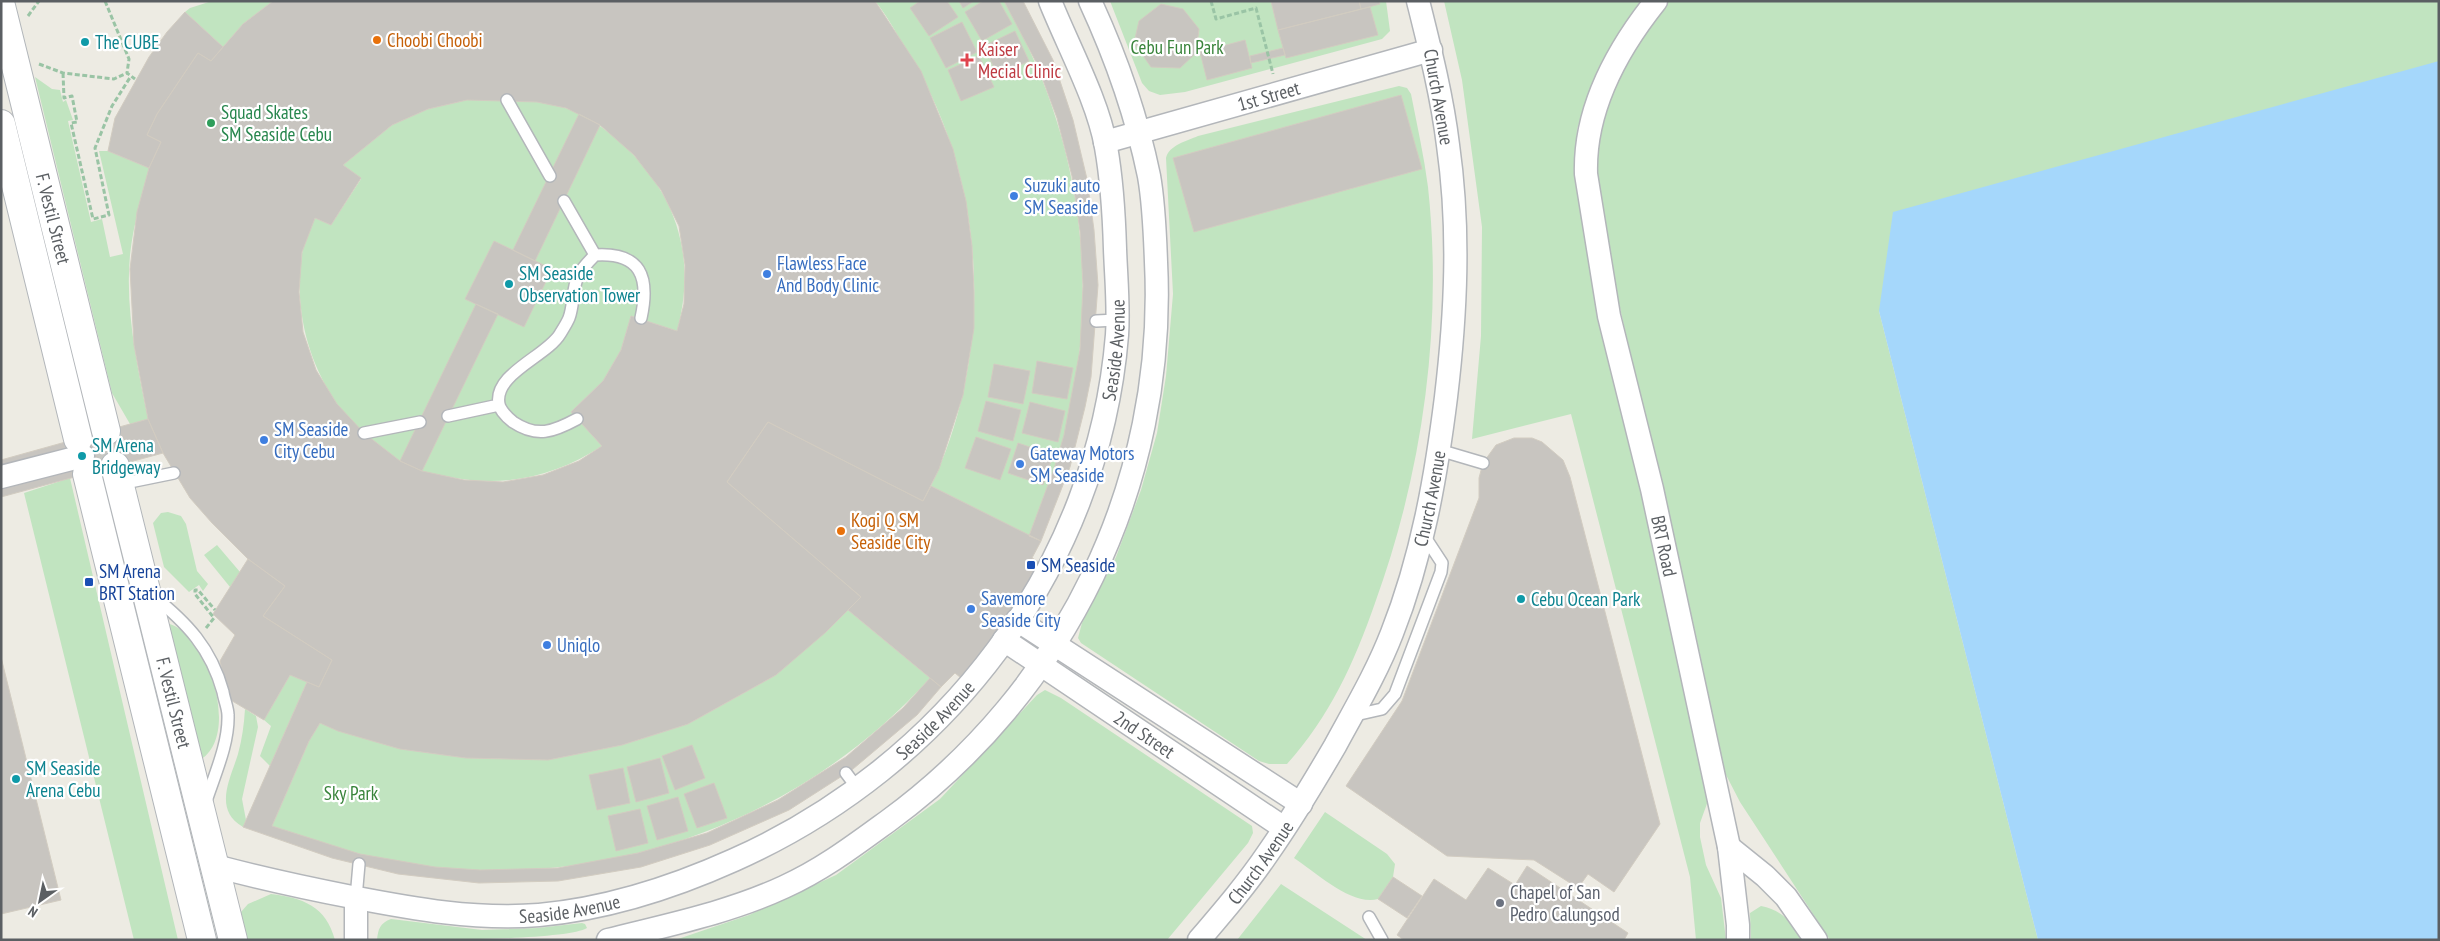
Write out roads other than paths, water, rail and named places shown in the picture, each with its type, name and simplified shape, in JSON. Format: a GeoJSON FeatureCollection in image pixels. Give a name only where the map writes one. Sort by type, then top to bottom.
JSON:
{"type":"FeatureCollection","features":[{"type":"Feature","properties":{"kind":"main road","name":"F. Vestil Street"},"geometry":{"type":"LineString","coordinates":[[1,6],[106,431]]}},
{"type":"Feature","properties":{"kind":"main road","name":"F. Vestil Street"},"geometry":{"type":"LineString","coordinates":[[1,124],[83,456],[132,593],[202,815],[233,940]]}},
{"type":"Feature","properties":{"kind":"main road","name":"F. Vestil Street"},"geometry":{"type":"LineString","coordinates":[[118,475],[132,593],[202,940]]}},
{"type":"Feature","properties":{"kind":"street","name":"Seaside Avenue"},"geometry":{"type":"LineString","coordinates":[[215,866],[406,908],[460,915],[538,915],[612,902],[702,874],[767,845],[831,809],[852,781],[921,737],[952,705],[1004,640],[1052,564],[1082,496],[1099,442],[1110,391],[1106,321],[1112,185],[1105,142],[1089,94],[1050,1]]}},
{"type":"Feature","properties":{"kind":"street","name":"Seaside Avenue"},"geometry":{"type":"LineString","coordinates":[[615,939],[668,927],[785,887],[840,856],[907,807],[949,772],[985,736],[1041,665],[1091,583],[1105,552],[1137,457],[1148,406],[1157,337],[1158,291],[1154,220],[1149,179],[1138,131],[1090,1]]}},
{"type":"Feature","properties":{"kind":"street","name":"Church Avenue"},"geometry":{"type":"LineString","coordinates":[[1199,940],[1241,891],[1300,804],[1352,716],[1391,635],[1408,588],[1423,533],[1439,450],[1454,331],[1455,217],[1449,147],[1431,50],[1418,1]]}},
{"type":"Feature","properties":{"kind":"street","name":"BRT Road"},"geometry":{"type":"LineString","coordinates":[[1656,1],[1626,45],[1604,84],[1591,119],[1585,154],[1588,195],[1609,316],[1652,489],[1729,847],[1738,924],[1738,940]]}},
{"type":"Feature","properties":{"kind":"street","name":"1st Street"},"geometry":{"type":"LineString","coordinates":[[1105,142],[1138,131],[1431,50]]}},
{"type":"Feature","properties":{"kind":"street"},"geometry":{"type":"LineString","coordinates":[[1,477],[83,456]]}},
{"type":"Feature","properties":{"kind":"street","name":"2nd Street"},"geometry":{"type":"LineString","coordinates":[[1017,620],[1300,804]]}},
{"type":"Feature","properties":{"kind":"street","name":"2nd Street"},"geometry":{"type":"LineString","coordinates":[[1004,640],[1284,828]]}},
{"type":"Feature","properties":{"kind":"street"},"geometry":{"type":"LineString","coordinates":[[1729,847],[1765,876],[1786,897],[1816,940]]}},
{"type":"Feature","properties":{"kind":"street"},"geometry":{"type":"LineString","coordinates":[[356,898],[356,940]]}},
{"type":"Feature","properties":{"kind":"street"},"geometry":{"type":"LineString","coordinates":[[612,902],[615,939]]}},
{"type":"Feature","properties":{"kind":"lane"},"geometry":{"type":"LineString","coordinates":[[507,100],[550,176]]}},
{"type":"Feature","properties":{"kind":"lane"},"geometry":{"type":"LineString","coordinates":[[564,201],[594,255]]}},
{"type":"Feature","properties":{"kind":"lane"},"geometry":{"type":"LineString","coordinates":[[594,255],[617,255],[630,261],[640,271],[644,283],[641,318]]}},
{"type":"Feature","properties":{"kind":"lane"},"geometry":{"type":"LineString","coordinates":[[577,419],[551,430],[537,433],[523,429],[508,419],[499,405],[500,393],[506,381],[557,339],[569,318],[577,278],[594,255]]}},
{"type":"Feature","properties":{"kind":"lane"},"geometry":{"type":"LineString","coordinates":[[448,416],[499,405]]}},
{"type":"Feature","properties":{"kind":"lane"},"geometry":{"type":"LineString","coordinates":[[364,433],[420,422]]}},
{"type":"Feature","properties":{"kind":"lane"},"geometry":{"type":"LineString","coordinates":[[1439,450],[1483,463]]}},
{"type":"Feature","properties":{"kind":"lane"},"geometry":{"type":"LineString","coordinates":[[118,475],[174,473]]}},
{"type":"Feature","properties":{"kind":"lane"},"geometry":{"type":"LineString","coordinates":[[132,593],[180,617],[199,639],[218,674],[228,714],[224,745],[202,815]]}},
{"type":"Feature","properties":{"kind":"lane"},"geometry":{"type":"LineString","coordinates":[[356,898],[359,864]]}},
{"type":"Feature","properties":{"kind":"lane"},"geometry":{"type":"LineString","coordinates":[[1369,917],[1382,940]]}},
{"type":"Feature","properties":{"kind":"water"},"geometry":{"type":"Polygon","coordinates":[[[2439,61],[2439,940],[2038,940],[1879,311],[1893,212],[2439,61]]]}},
{"type":"Feature","properties":{"kind":"tunnel"},"geometry":{"type":"LineString","coordinates":[[106,431],[115,466]]}},
{"type":"Feature","properties":{"kind":"place","name":"Choobi Choobi"},"geometry":{"type":"Point","coordinates":[377,40]}},
{"type":"Feature","properties":{"kind":"place","name":"The CUBE"},"geometry":{"type":"Point","coordinates":[85,42]}},
{"type":"Feature","properties":{"kind":"place","name":"Kaiser Mecial Clinic"},"geometry":{"type":"Point","coordinates":[967,60]}},
{"type":"Feature","properties":{"kind":"place","name":"Squad Skates SM Seaside Cebu"},"geometry":{"type":"Point","coordinates":[211,123]}},
{"type":"Feature","properties":{"kind":"place","name":"Suzuki auto SM Seaside"},"geometry":{"type":"Point","coordinates":[1014,196]}},
{"type":"Feature","properties":{"kind":"place","name":"Flawless Face And Body Clinic"},"geometry":{"type":"Point","coordinates":[767,274]}},
{"type":"Feature","properties":{"kind":"place","name":"SM Seaside Observation Tower"},"geometry":{"type":"Point","coordinates":[509,284]}},
{"type":"Feature","properties":{"kind":"place","name":"SM Seaside City Cebu"},"geometry":{"type":"Point","coordinates":[264,440]}},
{"type":"Feature","properties":{"kind":"place","name":"SM Arena Bridgeway"},"geometry":{"type":"Point","coordinates":[82,456]}},
{"type":"Feature","properties":{"kind":"place","name":"Gateway Motors SM Seaside"},"geometry":{"type":"Point","coordinates":[1020,464]}},
{"type":"Feature","properties":{"kind":"place","name":"Kogi Q SM Seaside City"},"geometry":{"type":"Point","coordinates":[841,531]}},
{"type":"Feature","properties":{"kind":"place","name":"SM Seaside"},"geometry":{"type":"Point","coordinates":[1031,565]}},
{"type":"Feature","properties":{"kind":"place","name":"SM Arena BRT Station"},"geometry":{"type":"Point","coordinates":[89,582]}},
{"type":"Feature","properties":{"kind":"place","name":"Cebu Ocean Park"},"geometry":{"type":"Point","coordinates":[1521,599]}},
{"type":"Feature","properties":{"kind":"place","name":"Savemore Seaside City"},"geometry":{"type":"Point","coordinates":[971,609]}},
{"type":"Feature","properties":{"kind":"place","name":"Uniqlo"},"geometry":{"type":"Point","coordinates":[547,645]}},
{"type":"Feature","properties":{"kind":"place","name":"SM Seaside Arena Cebu"},"geometry":{"type":"Point","coordinates":[16,779]}},
{"type":"Feature","properties":{"kind":"place","name":"Chapel of San Pedro Calungsod"},"geometry":{"type":"Point","coordinates":[1500,903]}},
{"type":"Feature","properties":{"kind":"park label","name":"Cebu Fun Park"},"geometry":{"type":"Point","coordinates":[1177,47]}},
{"type":"Feature","properties":{"kind":"park label","name":"Sky Park"},"geometry":{"type":"Point","coordinates":[351,793]}}]}
